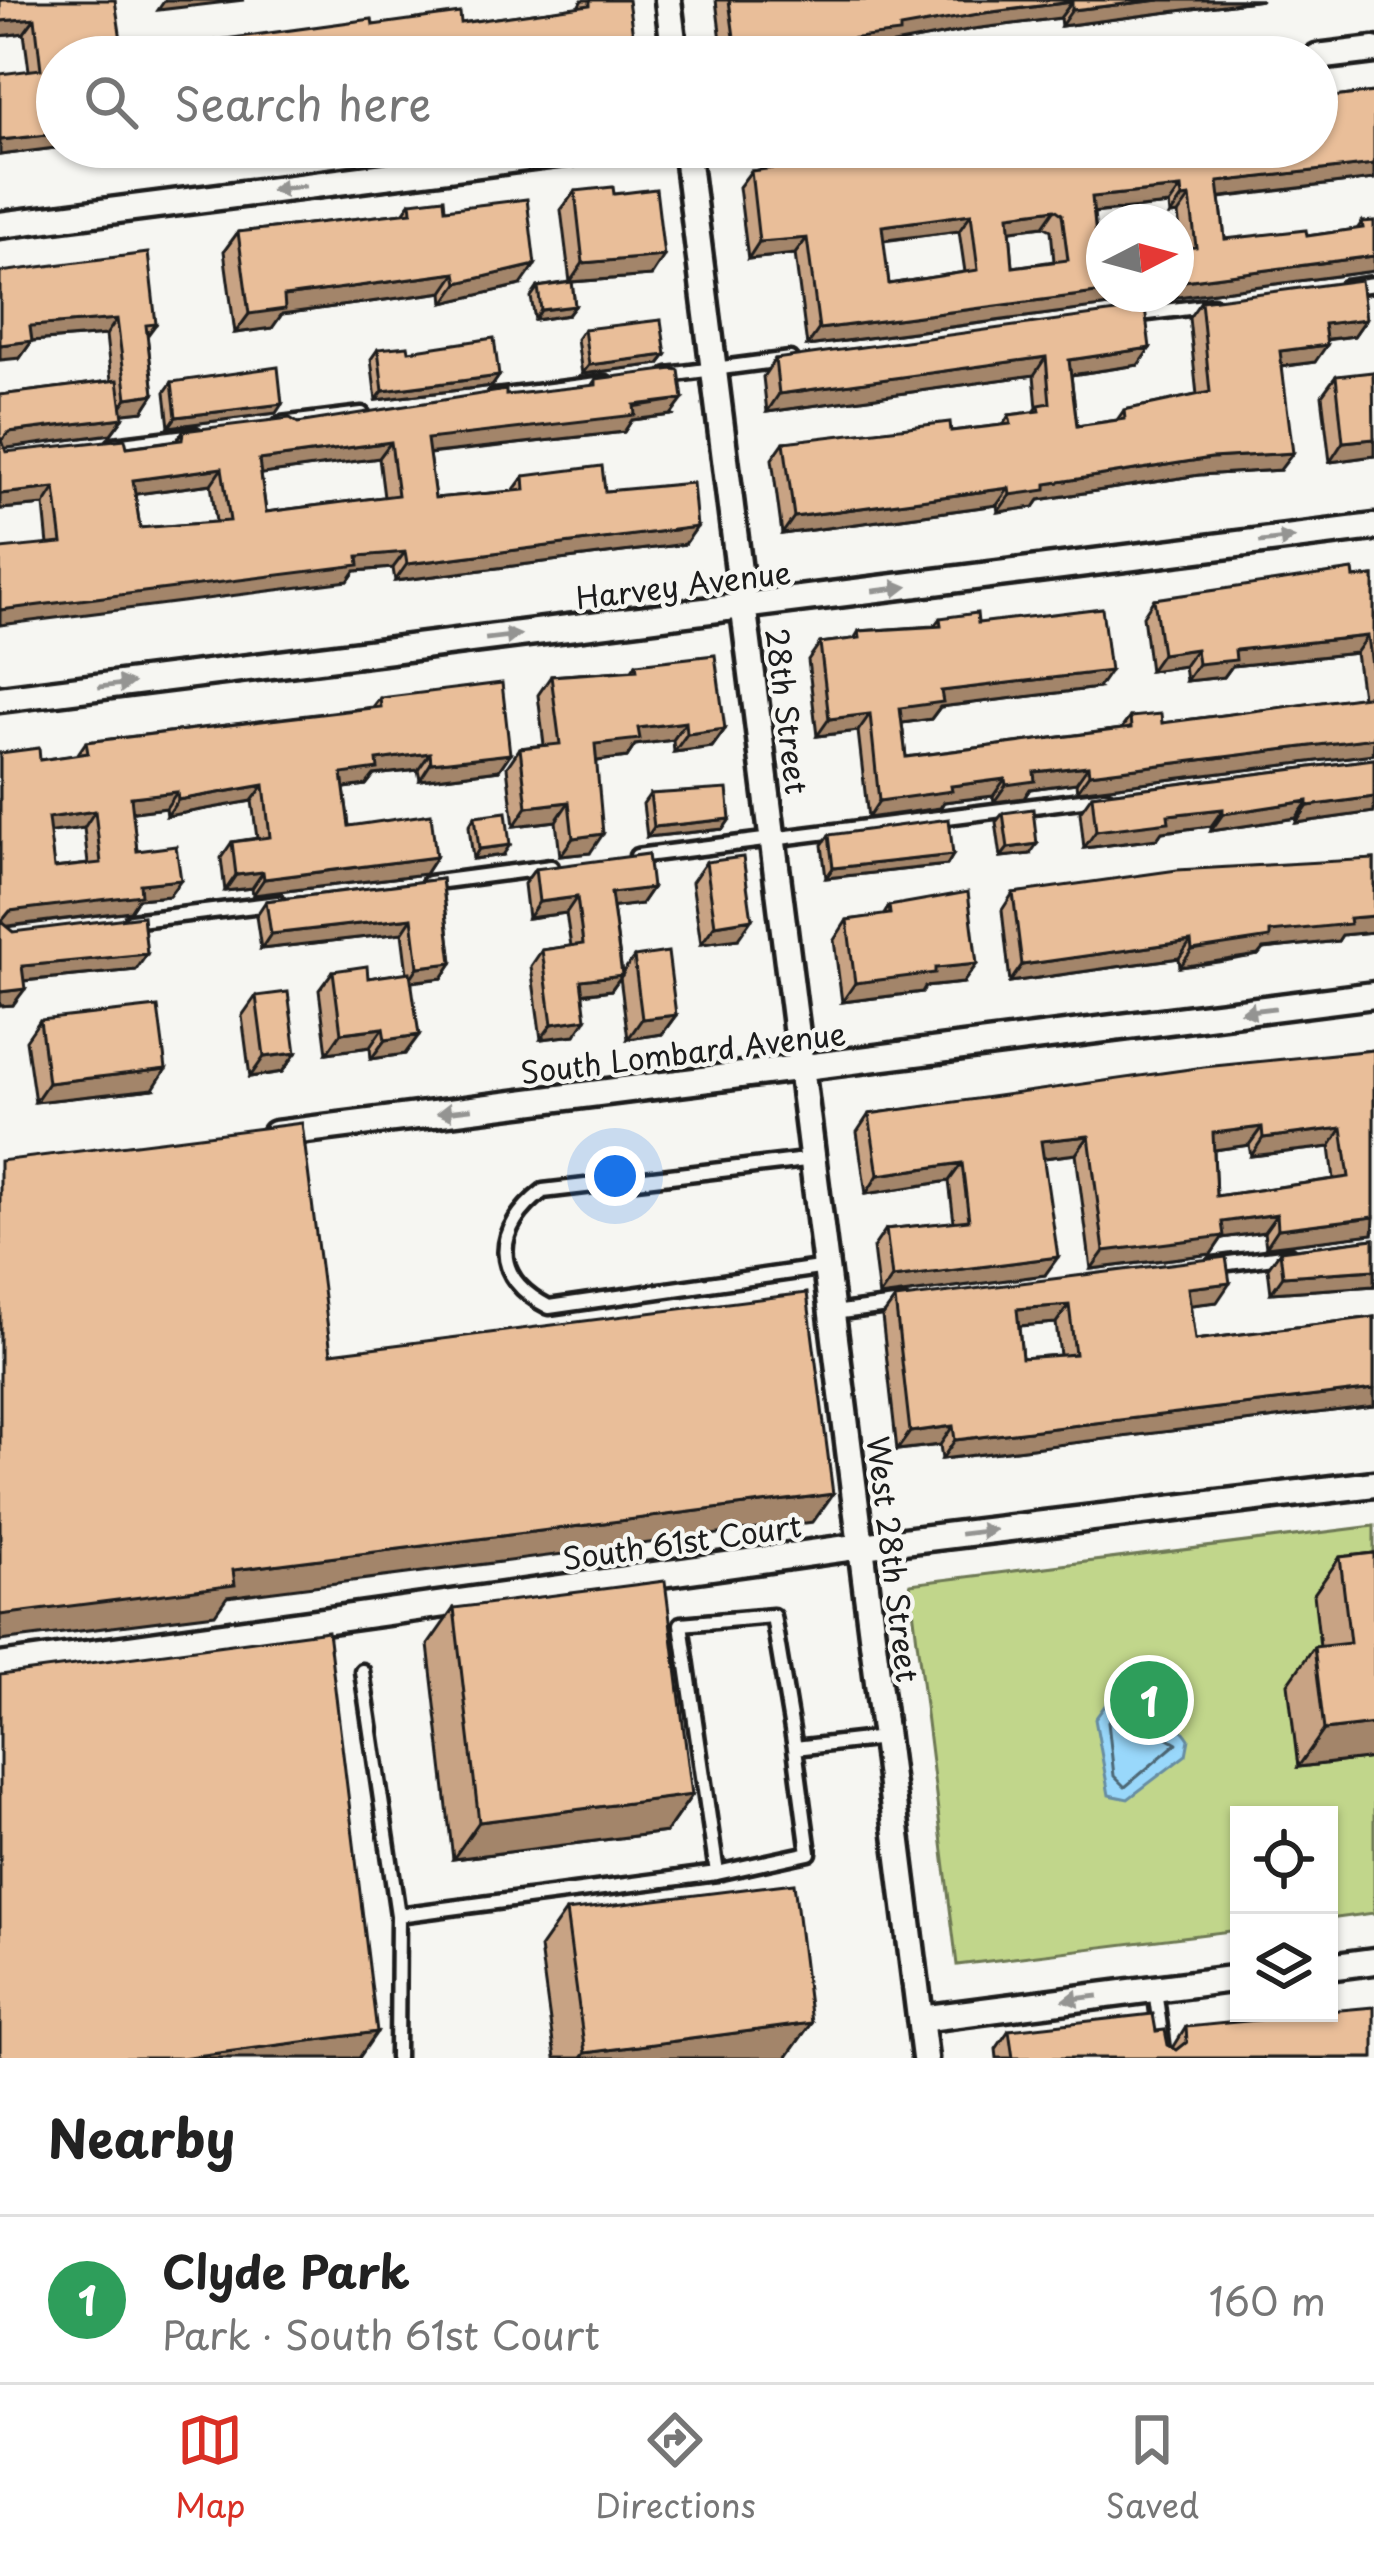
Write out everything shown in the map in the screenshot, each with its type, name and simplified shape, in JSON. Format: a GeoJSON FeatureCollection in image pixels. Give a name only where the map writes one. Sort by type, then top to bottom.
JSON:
{"type":"FeatureCollection","features":[{"type":"Feature","properties":{"kind":"street"},"geometry":{"type":"LineString","coordinates":[[668,0],[672,36]]}},
{"type":"Feature","properties":{"kind":"street"},"geometry":{"type":"LineString","coordinates":[[1338,54],[1374,50]]}},
{"type":"Feature","properties":{"kind":"street"},"geometry":{"type":"LineString","coordinates":[[0,225],[447,168]]}},
{"type":"Feature","properties":{"kind":"street","name":"28th Street"},"geometry":{"type":"LineString","coordinates":[[689,168],[802,1067]]}},
{"type":"Feature","properties":{"kind":"street","name":"Harvey Avenue"},"geometry":{"type":"LineString","coordinates":[[0,699],[1374,527]]}},
{"type":"Feature","properties":{"kind":"street","name":"South Lombard Avenue"},"geometry":{"type":"LineString","coordinates":[[260,1136],[1374,995]]}},
{"type":"Feature","properties":{"kind":"street","name":"West 28th Street"},"geometry":{"type":"LineString","coordinates":[[802,1067],[925,2058]]}},
{"type":"Feature","properties":{"kind":"street","name":"South 61st Court"},"geometry":{"type":"LineString","coordinates":[[0,1666],[862,1546],[1374,1484]]}},
{"type":"Feature","properties":{"kind":"street"},"geometry":{"type":"LineString","coordinates":[[1338,1965],[1374,1961]]}},
{"type":"Feature","properties":{"kind":"street"},"geometry":{"type":"LineString","coordinates":[[920,2019],[1230,1979]]}},
{"type":"Feature","properties":{"kind":"lane"},"geometry":{"type":"LineString","coordinates":[[1327,290],[1374,284]]}},
{"type":"Feature","properties":{"kind":"lane"},"geometry":{"type":"LineString","coordinates":[[1115,317],[1233,302]]}},
{"type":"Feature","properties":{"kind":"lane"},"geometry":{"type":"LineString","coordinates":[[643,378],[808,357]]}},
{"type":"Feature","properties":{"kind":"lane"},"geometry":{"type":"LineString","coordinates":[[476,399],[619,381]]}},
{"type":"Feature","properties":{"kind":"lane"},"geometry":{"type":"LineString","coordinates":[[262,426],[381,411]]}},
{"type":"Feature","properties":{"kind":"lane"},"geometry":{"type":"LineString","coordinates":[[95,447],[214,432]]}},
{"type":"Feature","properties":{"kind":"lane"},"geometry":{"type":"LineString","coordinates":[[609,860],[1120,796]]}},
{"type":"Feature","properties":{"kind":"lane"},"geometry":{"type":"LineString","coordinates":[[422,884],[562,866]]}},
{"type":"Feature","properties":{"kind":"lane"},"geometry":{"type":"LineString","coordinates":[[117,923],[305,899]]}},
{"type":"Feature","properties":{"kind":"lane"},"geometry":{"type":"LineString","coordinates":[[814,1159],[543,1191],[517,1210],[505,1234],[509,1273],[527,1296],[549,1307],[827,1267]]}},
{"type":"Feature","properties":{"kind":"lane"},"geometry":{"type":"LineString","coordinates":[[1186,1268],[1304,1253]]}},
{"type":"Feature","properties":{"kind":"lane"},"geometry":{"type":"LineString","coordinates":[[833,1313],[927,1301]]}},
{"type":"Feature","properties":{"kind":"lane"},"geometry":{"type":"LineString","coordinates":[[398,1915],[717,1873],[809,1853],[773,1616],[681,1624],[717,1873]]}},
{"type":"Feature","properties":{"kind":"lane"},"geometry":{"type":"LineString","coordinates":[[362,1670],[398,1915],[397,2058]]}},
{"type":"Feature","properties":{"kind":"lane"},"geometry":{"type":"LineString","coordinates":[[795,1748],[886,1738]]}},
{"type":"Feature","properties":{"kind":"lane"},"geometry":{"type":"LineString","coordinates":[[1155,1989],[1163,2058]]}},
{"type":"Feature","properties":{"kind":"green space"},"geometry":{"type":"Polygon","coordinates":[[[1374,1526],[1374,1913],[1338,1918],[1338,1806],[1230,1806],[1230,1931],[957,1965],[910,1584],[1374,1526]]]}},
{"type":"Feature","properties":{"kind":"water"},"geometry":{"type":"Polygon","coordinates":[[[1109,1700],[1154,1711],[1189,1739],[1186,1755],[1128,1799],[1109,1795],[1095,1719],[1109,1700]]]}},
{"type":"Feature","properties":{"kind":"building"},"geometry":{"type":"Polygon","coordinates":[[[0,0],[115,0],[120,36],[37,36],[35,18],[0,21],[0,0]]]}},
{"type":"Feature","properties":{"kind":"building"},"geometry":{"type":"Polygon","coordinates":[[[590,0],[628,0],[633,36],[248,36],[460,13],[461,23],[590,5],[590,0]]]}},
{"type":"Feature","properties":{"kind":"building"},"geometry":{"type":"Polygon","coordinates":[[[729,0],[1160,0],[1072,10],[1072,2],[984,13],[874,36],[734,36],[729,0]]]}},
{"type":"Feature","properties":{"kind":"building"},"geometry":{"type":"Polygon","coordinates":[[[36,70],[36,136],[0,140],[0,74],[36,70]]]}},
{"type":"Feature","properties":{"kind":"building"},"geometry":{"type":"Polygon","coordinates":[[[1374,92],[1374,164],[1218,182],[1225,239],[1306,230],[1307,236],[1363,228],[1362,222],[1374,221],[1374,256],[1194,280],[1194,204],[1190,197],[1182,198],[1181,188],[1092,197],[1093,204],[1086,204],[1086,294],[819,329],[807,238],[759,242],[751,171],[1338,168],[1338,96],[1374,92]],[[1055,209],[1009,215],[1013,267],[1068,260],[1062,214],[1055,209]],[[971,214],[882,226],[889,284],[978,270],[971,214]]]}},
{"type":"Feature","properties":{"kind":"building"},"geometry":{"type":"Polygon","coordinates":[[[613,187],[614,194],[656,189],[664,256],[583,263],[575,191],[613,187]]]}},
{"type":"Feature","properties":{"kind":"building"},"geometry":{"type":"Polygon","coordinates":[[[444,198],[445,209],[527,199],[535,265],[458,283],[456,273],[284,296],[285,309],[249,314],[238,232],[412,212],[411,202],[444,198]]]}},
{"type":"Feature","properties":{"kind":"building"},"geometry":{"type":"Polygon","coordinates":[[[148,253],[156,324],[146,325],[154,394],[127,398],[117,319],[30,326],[32,341],[0,345],[0,272],[148,253]]]}},
{"type":"Feature","properties":{"kind":"building"},"geometry":{"type":"Polygon","coordinates":[[[1361,280],[1366,319],[1324,324],[1327,345],[1280,351],[1293,453],[1211,458],[1046,484],[1046,490],[1010,495],[1009,488],[794,517],[784,442],[950,422],[951,431],[1011,424],[1009,415],[1040,411],[1039,405],[1050,403],[1046,357],[779,394],[775,359],[1116,312],[1146,312],[1150,348],[1069,360],[1077,426],[1125,419],[1124,410],[1210,392],[1201,301],[1361,280]]]}},
{"type":"Feature","properties":{"kind":"building"},"geometry":{"type":"Polygon","coordinates":[[[572,282],[575,306],[541,310],[538,287],[572,282]]]}},
{"type":"Feature","properties":{"kind":"building"},"geometry":{"type":"Polygon","coordinates":[[[661,320],[666,355],[589,365],[584,329],[661,320]]]}},
{"type":"Feature","properties":{"kind":"building"},"geometry":{"type":"Polygon","coordinates":[[[494,338],[499,376],[383,391],[378,349],[408,346],[409,351],[494,338]]]}},
{"type":"Feature","properties":{"kind":"building"},"geometry":{"type":"Polygon","coordinates":[[[278,367],[282,404],[176,417],[172,382],[278,367]]]}},
{"type":"Feature","properties":{"kind":"building"},"geometry":{"type":"Polygon","coordinates":[[[679,370],[683,399],[634,405],[635,415],[427,439],[435,498],[525,490],[524,476],[602,466],[605,491],[693,483],[697,527],[407,564],[405,552],[358,556],[359,565],[0,610],[0,549],[62,543],[55,488],[0,494],[0,395],[118,380],[123,418],[9,432],[2,440],[6,452],[125,439],[127,447],[182,440],[183,431],[290,418],[298,423],[506,390],[506,395],[596,385],[596,379],[679,370]],[[391,442],[259,460],[266,512],[398,495],[391,442]],[[222,468],[133,480],[140,528],[230,521],[222,468]]]}},
{"type":"Feature","properties":{"kind":"building"},"geometry":{"type":"Polygon","coordinates":[[[1373,372],[1374,439],[1343,442],[1336,376],[1373,372]]]}},
{"type":"Feature","properties":{"kind":"building"},"geometry":{"type":"Polygon","coordinates":[[[1353,570],[1354,578],[1374,576],[1374,681],[1368,636],[1235,650],[1236,660],[1198,664],[1196,649],[1162,654],[1154,599],[1353,570]]]}},
{"type":"Feature","properties":{"kind":"building"},"geometry":{"type":"Polygon","coordinates":[[[1102,608],[1110,671],[941,691],[943,702],[900,708],[906,757],[1131,728],[1130,717],[1161,714],[1162,723],[1374,695],[1374,738],[1089,774],[1088,766],[1034,772],[1035,781],[1006,785],[1005,779],[879,801],[870,714],[829,719],[820,643],[860,638],[859,631],[941,626],[940,618],[977,613],[978,623],[1102,608]]]}},
{"type":"Feature","properties":{"kind":"building"},"geometry":{"type":"Polygon","coordinates":[[[715,655],[725,729],[687,734],[686,722],[638,728],[640,739],[595,744],[603,834],[573,838],[569,802],[527,807],[520,748],[560,744],[551,676],[637,670],[636,664],[715,655]]]}},
{"type":"Feature","properties":{"kind":"building"},"geometry":{"type":"Polygon","coordinates":[[[502,683],[510,754],[431,763],[430,753],[377,760],[378,769],[342,774],[349,826],[431,814],[436,857],[264,879],[263,872],[236,875],[232,842],[270,837],[264,785],[178,800],[177,792],[131,797],[137,851],[176,846],[181,880],[140,884],[141,895],[10,911],[1,922],[13,932],[143,916],[147,954],[22,966],[25,989],[0,992],[0,753],[39,748],[40,760],[88,753],[86,742],[381,707],[380,698],[502,683]],[[95,811],[48,818],[54,868],[101,863],[95,811]]]}},
{"type":"Feature","properties":{"kind":"building"},"geometry":{"type":"Polygon","coordinates":[[[1374,759],[1374,797],[1223,814],[1223,809],[1168,815],[1169,822],[1096,831],[1092,795],[1374,759]]]}},
{"type":"Feature","properties":{"kind":"building"},"geometry":{"type":"Polygon","coordinates":[[[727,789],[730,819],[654,827],[650,794],[727,789]]]}},
{"type":"Feature","properties":{"kind":"building"},"geometry":{"type":"Polygon","coordinates":[[[1033,809],[1037,844],[1008,848],[1003,813],[1033,809]]]}},
{"type":"Feature","properties":{"kind":"building"},"geometry":{"type":"Polygon","coordinates":[[[506,812],[510,845],[479,849],[475,816],[506,812]]]}},
{"type":"Feature","properties":{"kind":"building"},"geometry":{"type":"Polygon","coordinates":[[[949,819],[953,855],[833,868],[829,835],[949,819]]]}},
{"type":"Feature","properties":{"kind":"building"},"geometry":{"type":"Polygon","coordinates":[[[648,854],[652,888],[611,893],[622,975],[581,980],[586,1019],[552,1024],[542,950],[583,944],[577,897],[539,902],[535,869],[648,854]]]}},
{"type":"Feature","properties":{"kind":"building"},"geometry":{"type":"Polygon","coordinates":[[[743,857],[752,919],[715,925],[706,862],[743,857]]]}},
{"type":"Feature","properties":{"kind":"building"},"geometry":{"type":"Polygon","coordinates":[[[1374,859],[1374,916],[1349,918],[1350,924],[1270,932],[1270,938],[1192,950],[1191,941],[1022,965],[1013,893],[1177,870],[1374,859]]]}},
{"type":"Feature","properties":{"kind":"building"},"geometry":{"type":"Polygon","coordinates":[[[442,879],[452,963],[418,967],[412,918],[271,934],[266,901],[442,879]]]}},
{"type":"Feature","properties":{"kind":"building"},"geometry":{"type":"Polygon","coordinates":[[[968,892],[977,964],[855,983],[847,920],[890,914],[889,906],[968,892]]]}},
{"type":"Feature","properties":{"kind":"building"},"geometry":{"type":"Polygon","coordinates":[[[668,952],[676,1015],[642,1019],[634,957],[668,952]]]}},
{"type":"Feature","properties":{"kind":"building"},"geometry":{"type":"Polygon","coordinates":[[[367,966],[368,978],[410,972],[419,1035],[385,1040],[383,1028],[341,1033],[333,971],[367,966]]]}},
{"type":"Feature","properties":{"kind":"building"},"geometry":{"type":"Polygon","coordinates":[[[288,992],[296,1053],[264,1057],[256,996],[288,992]]]}},
{"type":"Feature","properties":{"kind":"building"},"geometry":{"type":"Polygon","coordinates":[[[158,1007],[166,1069],[48,1083],[40,1020],[158,1007]]]}},
{"type":"Feature","properties":{"kind":"building"},"geometry":{"type":"Polygon","coordinates":[[[1374,1050],[1374,1217],[1278,1229],[1277,1214],[1222,1222],[1224,1236],[1104,1251],[1089,1136],[1041,1141],[1058,1257],[892,1278],[886,1229],[969,1220],[962,1163],[878,1175],[869,1114],[1204,1067],[1374,1050]],[[1262,1127],[1213,1133],[1216,1196],[1349,1177],[1342,1128],[1263,1138],[1262,1127]]]}},
{"type":"Feature","properties":{"kind":"building"},"geometry":{"type":"Polygon","coordinates":[[[302,1123],[331,1353],[807,1293],[833,1494],[233,1570],[235,1585],[0,1615],[0,1161],[302,1123]]]}},
{"type":"Feature","properties":{"kind":"building"},"geometry":{"type":"Polygon","coordinates":[[[1374,1239],[1374,1270],[1283,1276],[1280,1251],[1374,1239]]]}},
{"type":"Feature","properties":{"kind":"building"},"geometry":{"type":"Polygon","coordinates":[[[1226,1257],[1230,1283],[1188,1288],[1195,1340],[1374,1317],[1374,1389],[955,1440],[953,1426],[910,1432],[895,1299],[1226,1257]],[[1069,1305],[1017,1309],[1022,1358],[1075,1354],[1069,1305]]]}},
{"type":"Feature","properties":{"kind":"building"},"geometry":{"type":"Polygon","coordinates":[[[1374,1553],[1374,1724],[1324,1730],[1314,1647],[1350,1643],[1340,1557],[1374,1553]]]}},
{"type":"Feature","properties":{"kind":"building"},"geometry":{"type":"Polygon","coordinates":[[[665,1581],[692,1795],[479,1822],[454,1608],[665,1581]]]}},
{"type":"Feature","properties":{"kind":"building"},"geometry":{"type":"Polygon","coordinates":[[[328,1631],[377,2032],[181,2058],[0,2058],[0,1675],[328,1631]]]}},
{"type":"Feature","properties":{"kind":"building"},"geometry":{"type":"Polygon","coordinates":[[[794,1883],[811,2023],[585,2053],[566,1911],[794,1883]]]}},
{"type":"Feature","properties":{"kind":"building"},"geometry":{"type":"Polygon","coordinates":[[[1374,2007],[1374,2058],[1013,2058],[1009,2030],[1153,2014],[1156,2031],[1165,2030],[1168,2045],[1177,2050],[1187,2042],[1186,2027],[1338,2022],[1338,2010],[1374,2007]]]}},
{"type":"Feature","properties":{"kind":"place","name":"Clyde Park"},"geometry":{"type":"Point","coordinates":[1149,1700]}}]}
